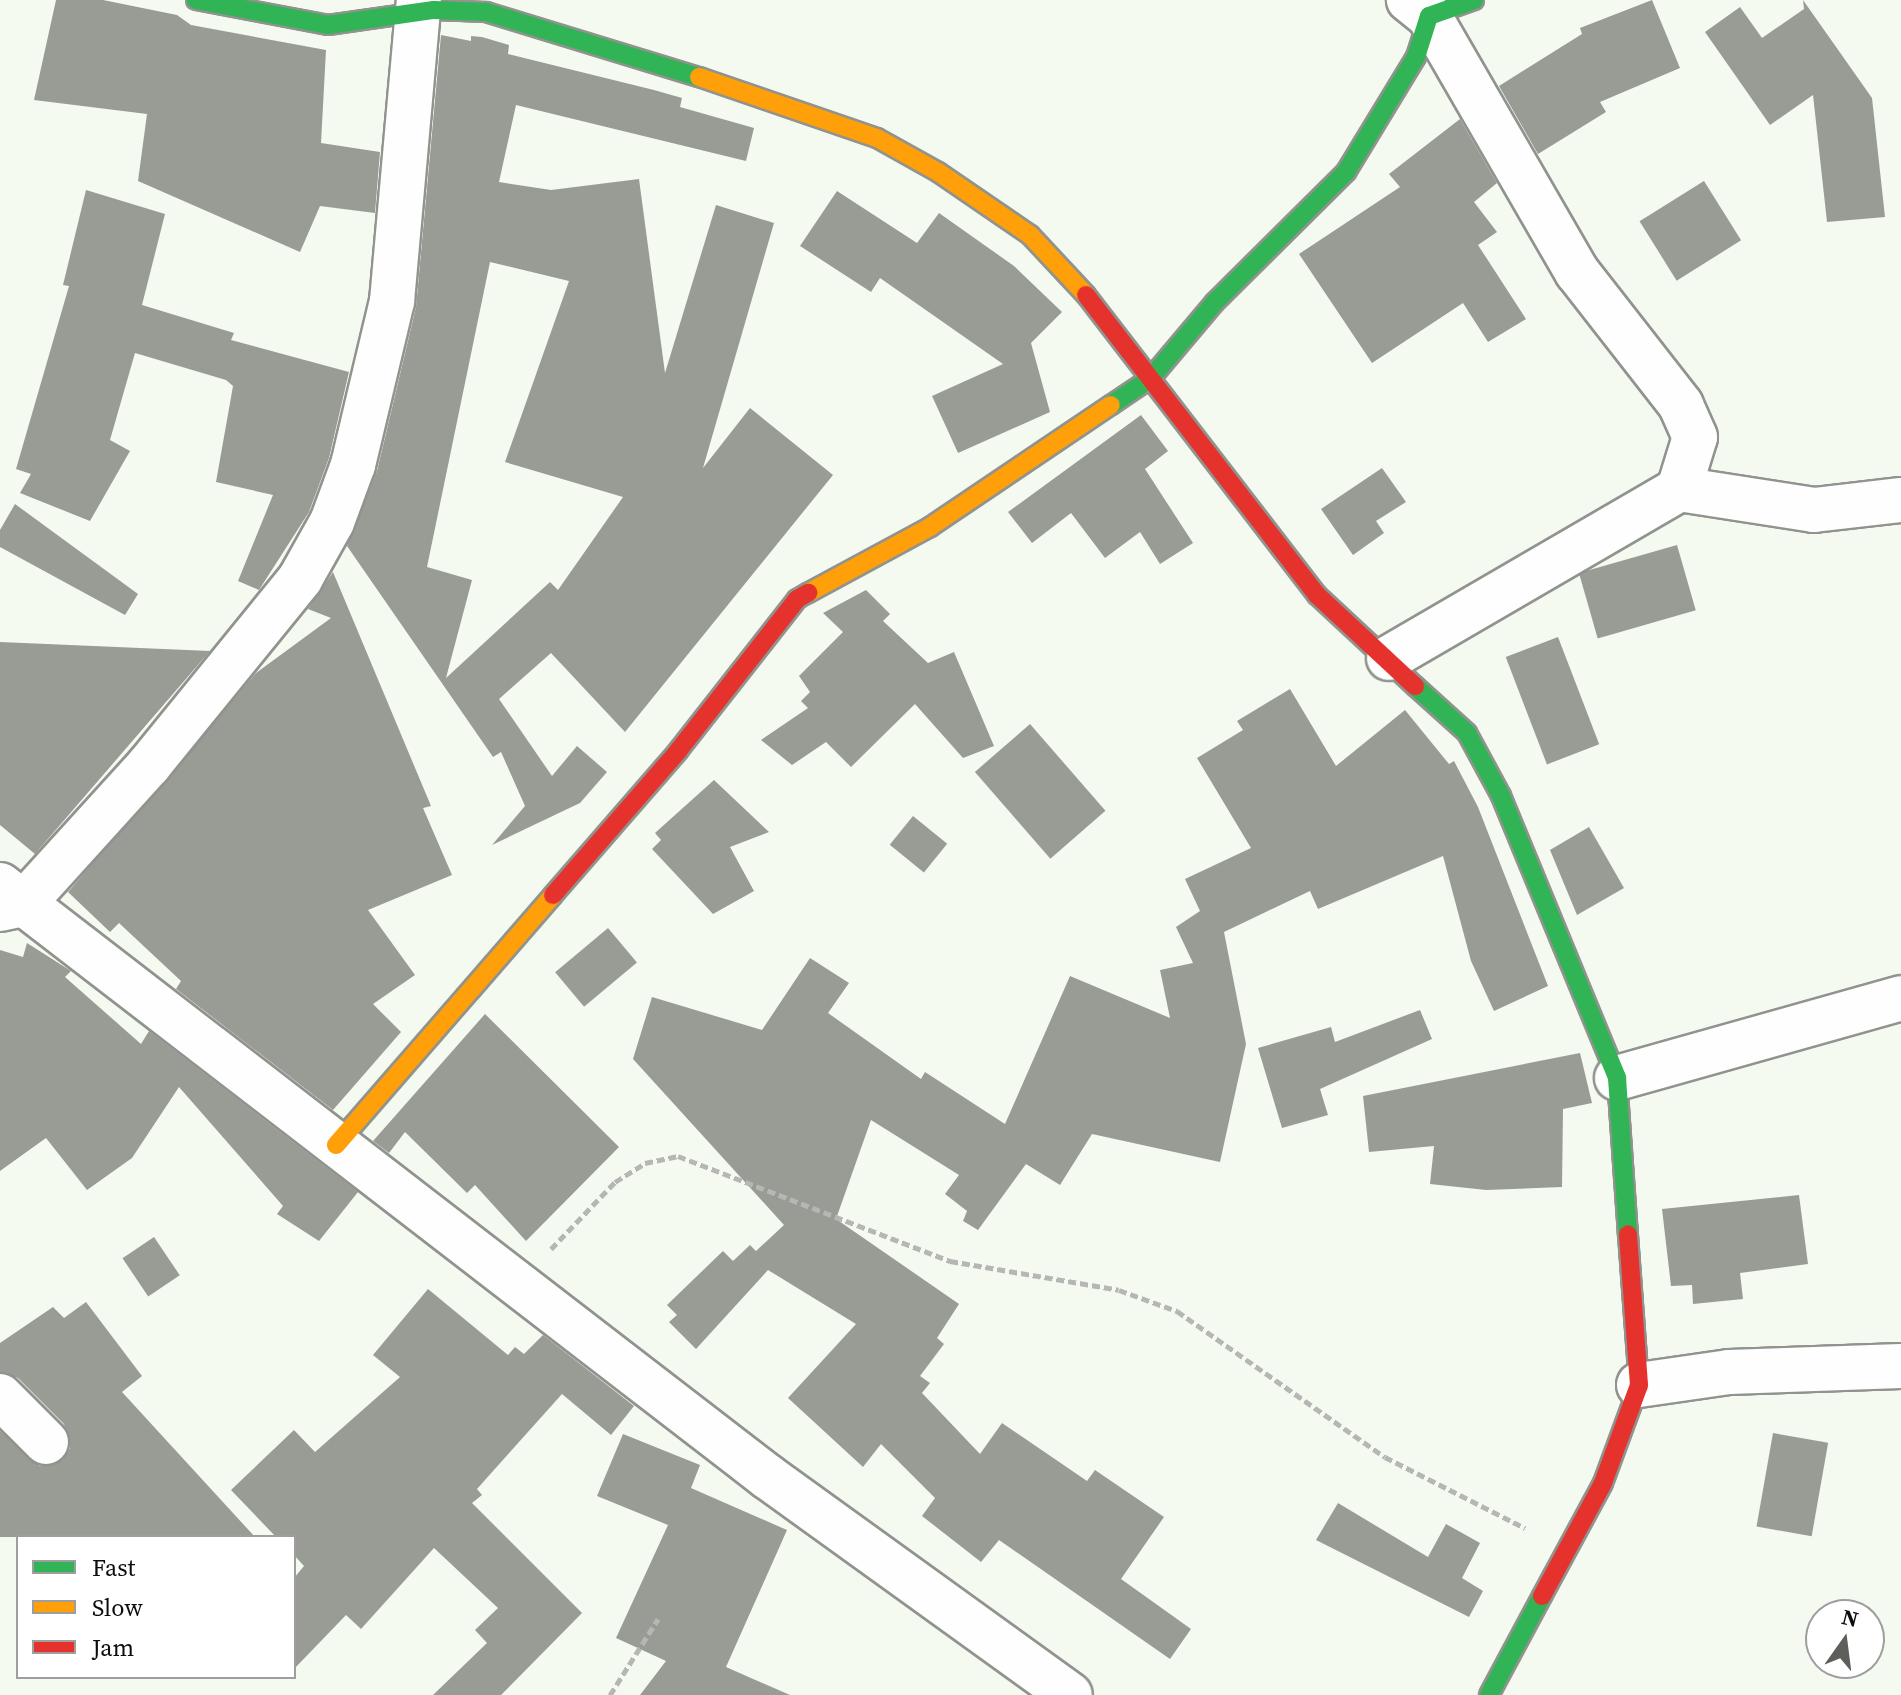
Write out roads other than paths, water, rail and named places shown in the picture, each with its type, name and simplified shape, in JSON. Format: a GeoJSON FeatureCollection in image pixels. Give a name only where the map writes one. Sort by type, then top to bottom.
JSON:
{"type":"FeatureCollection","features":[{"type":"Feature","properties":{"kind":"street"},"geometry":{"type":"LineString","coordinates":[[196,0],[328,25],[419,7],[486,12],[802,109],[877,138],[1030,235],[1070,274],[1317,595],[1467,733],[1484,762],[1617,1078],[1639,1385],[1603,1483],[1489,1695]]}},
{"type":"Feature","properties":{"kind":"street"},"geometry":{"type":"LineString","coordinates":[[1426,5],[1474,0]]}},
{"type":"Feature","properties":{"kind":"street"},"geometry":{"type":"LineString","coordinates":[[336,1145],[678,751],[797,599],[930,527],[1151,378],[1215,302],[1346,172],[1416,57],[1426,5]]}},
{"type":"Feature","properties":{"kind":"street"},"geometry":{"type":"LineString","coordinates":[[1389,658],[1679,489],[1692,456],[1691,424],[1577,272],[1426,5]]}},
{"type":"Feature","properties":{"kind":"street"},"geometry":{"type":"LineString","coordinates":[[419,7],[392,301],[353,465],[332,522],[300,579],[149,765],[8,899],[519,1283],[768,1477],[1070,1695]]}},
{"type":"Feature","properties":{"kind":"street"},"geometry":{"type":"LineString","coordinates":[[1679,489],[1814,510],[1901,500]]}},
{"type":"Feature","properties":{"kind":"street"},"geometry":{"type":"LineString","coordinates":[[1617,1078],[1901,998]]}},
{"type":"Feature","properties":{"kind":"street"},"geometry":{"type":"LineString","coordinates":[[1639,1385],[1729,1372],[1901,1366]]}},
{"type":"Feature","properties":{"kind":"street"},"geometry":{"type":"LineString","coordinates":[[0,1396],[46,1442]]}}]}
